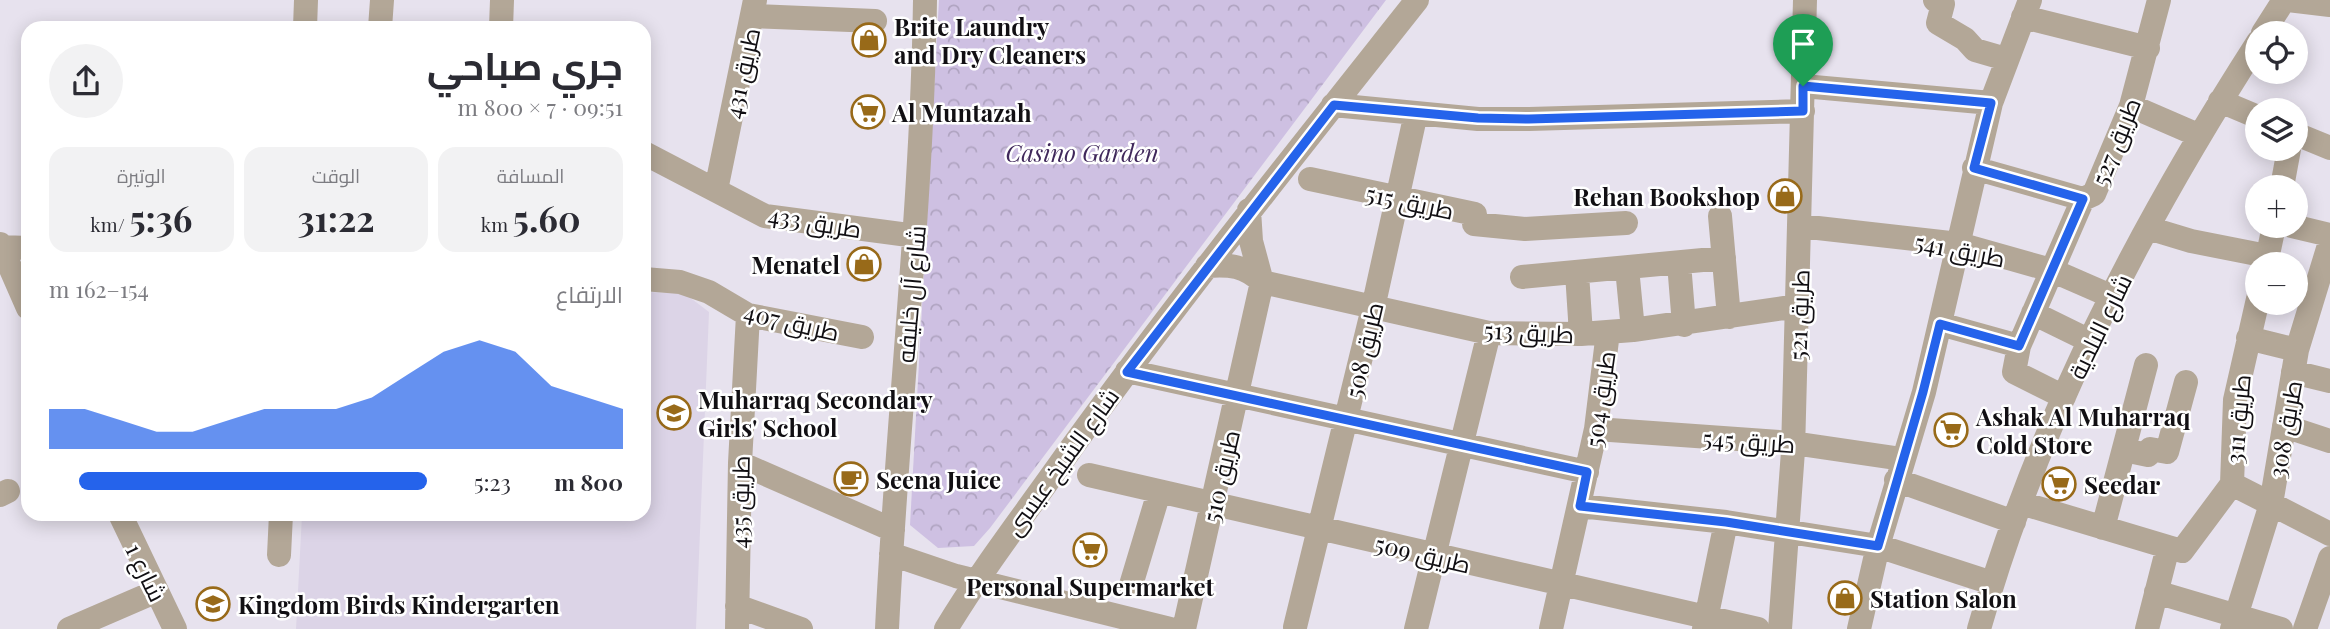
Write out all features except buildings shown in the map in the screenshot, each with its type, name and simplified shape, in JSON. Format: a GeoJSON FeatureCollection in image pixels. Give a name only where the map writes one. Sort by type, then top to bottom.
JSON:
{"type":"FeatureCollection","features":[{"type":"Feature","properties":{"kind":"street"},"geometry":{"type":"LineString","coordinates":[[304,21],[306,0]]}},
{"type":"Feature","properties":{"kind":"street"},"geometry":{"type":"LineString","coordinates":[[380,21],[382,0]]}},
{"type":"Feature","properties":{"kind":"street"},"geometry":{"type":"LineString","coordinates":[[501,21],[502,0]]}},
{"type":"Feature","properties":{"kind":"street","name":"شارع آل خليفه"},"geometry":{"type":"LineString","coordinates":[[887,629],[905,349],[916,236],[925,0]]}},
{"type":"Feature","properties":{"kind":"street","name":"شارع الشيخ عيسى"},"geometry":{"type":"LineString","coordinates":[[946,629],[975,582],[1127,372],[1249,211],[1416,0]]}},
{"type":"Feature","properties":{"kind":"street","name":"طريق 521"},"geometry":{"type":"LineString","coordinates":[[1780,629],[1789,531],[1793,443],[1805,0]]}},
{"type":"Feature","properties":{"kind":"street"},"geometry":{"type":"LineString","coordinates":[[1935,0],[1943,5],[1938,23],[1965,39],[1975,50],[2006,60]]}},
{"type":"Feature","properties":{"kind":"street","name":"طريق 527"},"geometry":{"type":"LineString","coordinates":[[1974,168],[2083,199],[2094,194],[2131,106],[2159,0]]}},
{"type":"Feature","properties":{"kind":"street"},"geometry":{"type":"LineString","coordinates":[[2271,21],[2286,0],[2330,5]]}},
{"type":"Feature","properties":{"kind":"street","name":"طريق 431"},"geometry":{"type":"LineString","coordinates":[[716,190],[754,8],[815,9],[875,21]]}},
{"type":"Feature","properties":{"kind":"street"},"geometry":{"type":"LineString","coordinates":[[1859,629],[1878,546],[1923,392],[1991,103],[2026,8],[2148,48]]}},
{"type":"Feature","properties":{"kind":"street","name":"شارع البلدية"},"geometry":{"type":"LineString","coordinates":[[1979,629],[2017,513],[2090,341],[2198,135],[2245,62]]}},
{"type":"Feature","properties":{"kind":"street"},"geometry":{"type":"LineString","coordinates":[[1803,86],[1991,103]]}},
{"type":"Feature","properties":{"kind":"street"},"geometry":{"type":"LineString","coordinates":[[2220,101],[2245,112]]}},
{"type":"Feature","properties":{"kind":"street"},"geometry":{"type":"LineString","coordinates":[[1334,105],[1416,113],[1529,119],[1803,111]]}},
{"type":"Feature","properties":{"kind":"street"},"geometry":{"type":"LineString","coordinates":[[2131,106],[2198,135]]}},
{"type":"Feature","properties":{"kind":"street","name":"طريق 508"},"geometry":{"type":"LineString","coordinates":[[1295,627],[1373,308],[1416,113]]}},
{"type":"Feature","properties":{"kind":"street"},"geometry":{"type":"LineString","coordinates":[[2308,139],[2330,148]]}},
{"type":"Feature","properties":{"kind":"street","name":"طريق 433"},"geometry":{"type":"LineString","coordinates":[[651,157],[765,216],[916,236]]}},
{"type":"Feature","properties":{"kind":"street","name":"طريق 515"},"geometry":{"type":"LineString","coordinates":[[1310,179],[1475,214],[1474,224],[1525,229],[1626,223]]}},
{"type":"Feature","properties":{"kind":"street"},"geometry":{"type":"LineString","coordinates":[[2064,397],[2014,372],[2019,346],[2083,199]]}},
{"type":"Feature","properties":{"kind":"street"},"geometry":{"type":"LineString","coordinates":[[1249,211],[1251,241],[1262,282]]}},
{"type":"Feature","properties":{"kind":"street"},"geometry":{"type":"LineString","coordinates":[[1720,216],[1729,317]]}},
{"type":"Feature","properties":{"kind":"street","name":"طريق 541"},"geometry":{"type":"LineString","coordinates":[[1800,226],[1959,244],[2051,270],[2113,297]]}},
{"type":"Feature","properties":{"kind":"street"},"geometry":{"type":"LineString","coordinates":[[2148,228],[2245,254]]}},
{"type":"Feature","properties":{"kind":"street"},"geometry":{"type":"LineString","coordinates":[[2308,229],[2330,234]]}},
{"type":"Feature","properties":{"kind":"street","name":"طريق 308"},"geometry":{"type":"LineString","coordinates":[[2234,622],[2271,504],[2295,361],[2330,242]]}},
{"type":"Feature","properties":{"kind":"street"},"geometry":{"type":"LineString","coordinates":[[21,247],[1,245],[21,292]]}},
{"type":"Feature","properties":{"kind":"street"},"geometry":{"type":"LineString","coordinates":[[1522,277],[1724,258]]}},
{"type":"Feature","properties":{"kind":"street"},"geometry":{"type":"LineString","coordinates":[[1678,263],[1684,325]]}},
{"type":"Feature","properties":{"kind":"street","name":"طريق 513"},"geometry":{"type":"LineString","coordinates":[[1207,266],[1238,266],[1250,270],[1262,282],[1489,333],[1581,334],[1621,331],[1684,325],[1798,306]]}},
{"type":"Feature","properties":{"kind":"street","name":"طريق 504"},"geometry":{"type":"LineString","coordinates":[[1551,629],[1621,331],[1627,268]]}},
{"type":"Feature","properties":{"kind":"street"},"geometry":{"type":"LineString","coordinates":[[1577,273],[1581,334]]}},
{"type":"Feature","properties":{"kind":"street","name":"طريق 407"},"geometry":{"type":"LineString","coordinates":[[651,280],[680,282],[709,292],[748,315],[862,337]]}},
{"type":"Feature","properties":{"kind":"street","name":"طريق 510"},"geometry":{"type":"LineString","coordinates":[[1184,629],[1262,282]]}},
{"type":"Feature","properties":{"kind":"street"},"geometry":{"type":"LineString","coordinates":[[2033,313],[2090,341]]}},
{"type":"Feature","properties":{"kind":"street","name":"طريق 435"},"geometry":{"type":"LineString","coordinates":[[748,315],[740,463],[737,617],[800,629]]}},
{"type":"Feature","properties":{"kind":"street","name":"طريق 311"},"geometry":{"type":"LineString","coordinates":[[2168,547],[2182,551],[2232,484],[2235,400],[2254,315]]}},
{"type":"Feature","properties":{"kind":"street"},"geometry":{"type":"LineString","coordinates":[[1940,324],[2019,346]]}},
{"type":"Feature","properties":{"kind":"street"},"geometry":{"type":"LineString","coordinates":[[1416,629],[1489,333]]}},
{"type":"Feature","properties":{"kind":"street"},"geometry":{"type":"LineString","coordinates":[[2248,338],[2330,381]]}},
{"type":"Feature","properties":{"kind":"street"},"geometry":{"type":"LineString","coordinates":[[2104,528],[2146,365]]}},
{"type":"Feature","properties":{"kind":"street"},"geometry":{"type":"LineString","coordinates":[[1127,372],[1587,472]]}},
{"type":"Feature","properties":{"kind":"street"},"geometry":{"type":"LineString","coordinates":[[2124,450],[2148,455],[2150,449],[2167,452],[2186,382]]}},
{"type":"Feature","properties":{"kind":"street"},"geometry":{"type":"LineString","coordinates":[[2284,426],[2330,441]]}},
{"type":"Feature","properties":{"kind":"street","name":"طريق 545"},"geometry":{"type":"LineString","coordinates":[[1596,429],[1793,443],[1899,470],[2017,513],[2104,528],[2168,547]]}},
{"type":"Feature","properties":{"kind":"street"},"geometry":{"type":"LineString","coordinates":[[740,463],[975,582],[1106,621],[1170,629]]}},
{"type":"Feature","properties":{"kind":"street","name":"طريق 509"},"geometry":{"type":"LineString","coordinates":[[1089,475],[1562,584],[1705,623],[1758,629]]}},
{"type":"Feature","properties":{"kind":"street"},"geometry":{"type":"LineString","coordinates":[[2232,484],[2330,534]]}},
{"type":"Feature","properties":{"kind":"street"},"geometry":{"type":"LineString","coordinates":[[1131,585],[1159,492]]}},
{"type":"Feature","properties":{"kind":"street"},"geometry":{"type":"LineString","coordinates":[[1580,506],[1726,522],[1878,546],[1992,583]]}},
{"type":"Feature","properties":{"kind":"street","name":"شارع 1"},"geometry":{"type":"LineString","coordinates":[[123,521],[175,629]]}},
{"type":"Feature","properties":{"kind":"street"},"geometry":{"type":"LineString","coordinates":[[279,555],[281,521]]}},
{"type":"Feature","properties":{"kind":"street"},"geometry":{"type":"LineString","coordinates":[[1705,623],[1726,522]]}},
{"type":"Feature","properties":{"kind":"street"},"geometry":{"type":"LineString","coordinates":[[2147,629],[2168,547]]}},
{"type":"Feature","properties":{"kind":"street"},"geometry":{"type":"LineString","coordinates":[[2305,629],[2323,599],[2330,558]]}},
{"type":"Feature","properties":{"kind":"street"},"geometry":{"type":"LineString","coordinates":[[69,629],[157,591]]}},
{"type":"Feature","properties":{"kind":"street"},"geometry":{"type":"LineString","coordinates":[[2156,592],[2234,622],[2281,629]]}},
{"type":"Feature","properties":{"kind":"shaded area","name":"Muharraq Secondary Girls' School"},"geometry":{"type":"Polygon","coordinates":[[[651,292],[684,293],[709,312],[696,629],[296,629],[302,521],[651,521],[651,292]]]}},
{"type":"Feature","properties":{"kind":"green space","name":"Casino Garden"},"geometry":{"type":"Polygon","coordinates":[[[939,0],[1386,0],[990,528],[974,546],[938,548],[910,525],[939,0]]]}},
{"type":"Feature","properties":{"kind":"place","name":"Brite Laundry and Dry Cleaners"},"geometry":{"type":"Point","coordinates":[869,40]}},
{"type":"Feature","properties":{"kind":"place","name":"Al Muntazah"},"geometry":{"type":"Point","coordinates":[868,112]}},
{"type":"Feature","properties":{"kind":"place","name":"Rehan Bookshop"},"geometry":{"type":"Point","coordinates":[1785,196]}},
{"type":"Feature","properties":{"kind":"place","name":"Menatel"},"geometry":{"type":"Point","coordinates":[864,264]}},
{"type":"Feature","properties":{"kind":"place","name":"Muharraq Secondary Girls' School"},"geometry":{"type":"Point","coordinates":[674,413]}},
{"type":"Feature","properties":{"kind":"place","name":"Ashak Al Muharraq Cold Store"},"geometry":{"type":"Point","coordinates":[1951,430]}},
{"type":"Feature","properties":{"kind":"place","name":"Seena Juice"},"geometry":{"type":"Point","coordinates":[851,479]}},
{"type":"Feature","properties":{"kind":"place","name":"Seedar"},"geometry":{"type":"Point","coordinates":[2059,484]}},
{"type":"Feature","properties":{"kind":"place","name":"Personal Supermarket"},"geometry":{"type":"Point","coordinates":[1090,550]}},
{"type":"Feature","properties":{"kind":"place","name":"Station Salon"},"geometry":{"type":"Point","coordinates":[1845,598]}},
{"type":"Feature","properties":{"kind":"place","name":"Kingdom Birds Kindergarten"},"geometry":{"type":"Point","coordinates":[213,604]}},
{"type":"Feature","properties":{"kind":"route"},"geometry":{"type":"LineString","coordinates":[[1803,86],[1991,103],[1974,168],[2083,199],[2019,346],[1940,324],[1878,546],[1726,522],[1580,506],[1587,472],[1127,372],[1249,211],[1334,105],[1478,118],[1529,119],[1803,111],[1803,86]]}}]}
